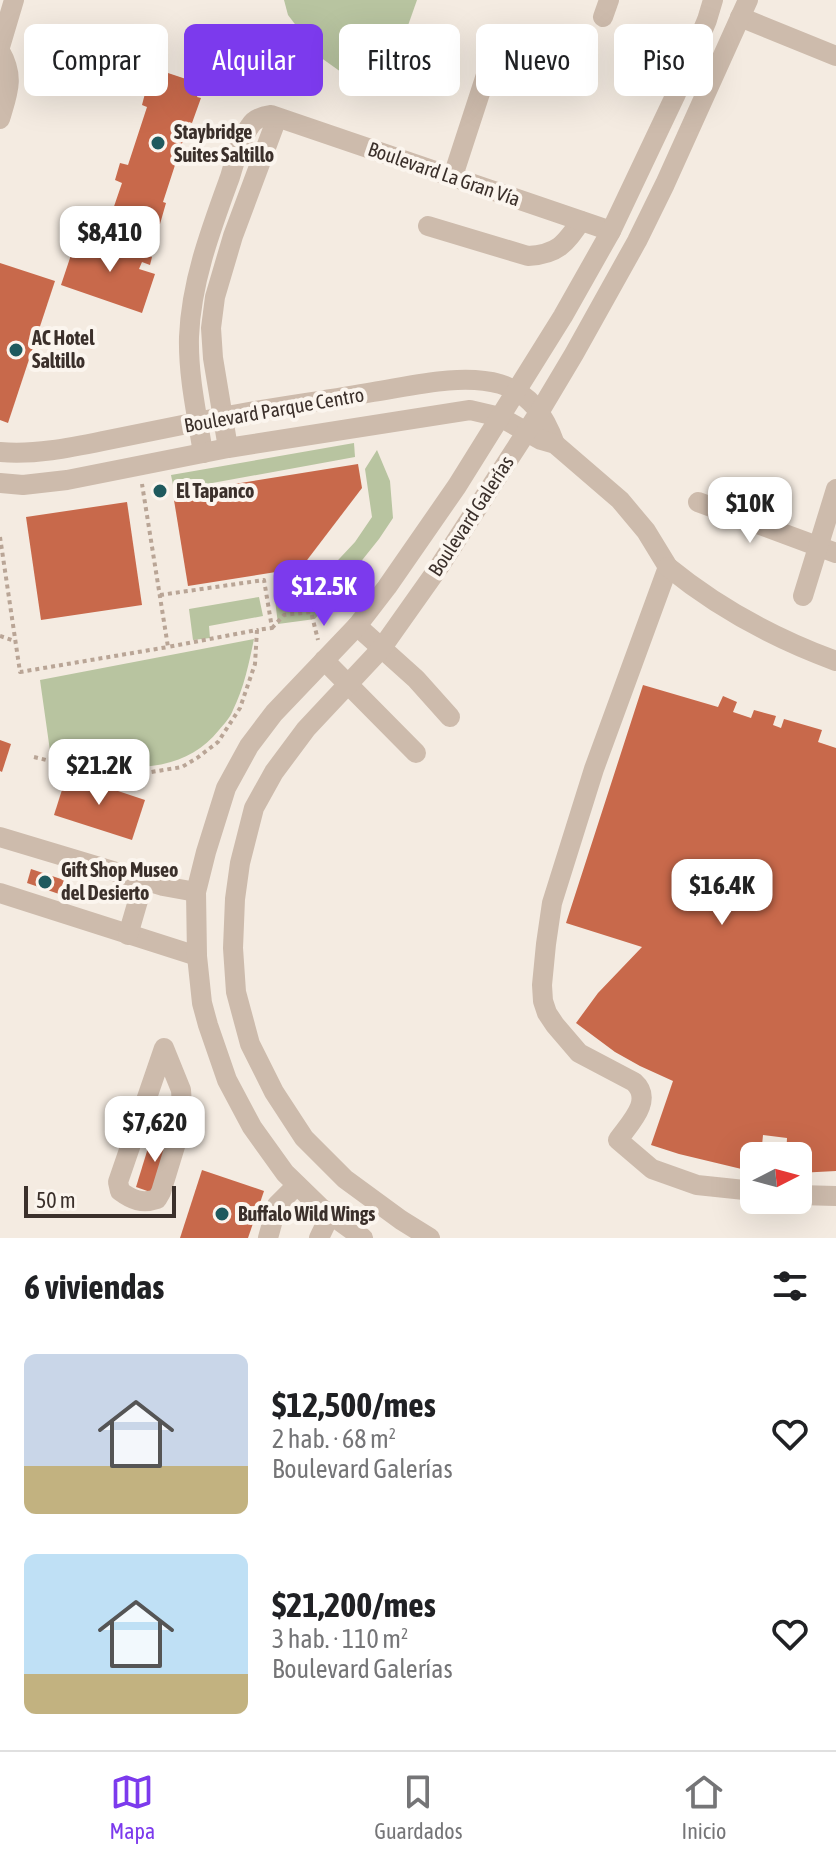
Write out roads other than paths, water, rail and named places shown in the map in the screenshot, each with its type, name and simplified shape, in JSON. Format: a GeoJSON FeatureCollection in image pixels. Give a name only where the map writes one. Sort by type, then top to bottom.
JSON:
{"type":"FeatureCollection","features":[{"type":"Feature","properties":{"kind":"street"},"geometry":{"type":"LineString","coordinates":[[0,119],[10,78],[0,49],[14,0]]}},
{"type":"Feature","properties":{"kind":"street","name":"Boulevard Galerías"},"geometry":{"type":"LineString","coordinates":[[363,1238],[330,1215],[285,1173],[252,1127],[227,1080],[202,1003],[197,956],[196,892],[226,788],[249,746],[274,713],[357,626],[396,575],[457,486],[563,316],[611,231],[675,96],[713,0]]}},
{"type":"Feature","properties":{"kind":"street"},"geometry":{"type":"LineString","coordinates":[[744,8],[836,56]]}},
{"type":"Feature","properties":{"kind":"street","name":"Boulevard Galerías"},"geometry":{"type":"LineString","coordinates":[[430,1238],[345,1179],[304,1138],[274,1092],[250,1044],[238,1001],[233,948],[235,899],[243,849],[254,808],[274,772],[306,729],[381,649],[439,567],[574,354],[637,241],[744,8]]}},
{"type":"Feature","properties":{"kind":"street"},"geometry":{"type":"LineString","coordinates":[[453,176],[479,96]]}},
{"type":"Feature","properties":{"kind":"street"},"geometry":{"type":"LineString","coordinates":[[203,453],[190,373],[189,336],[194,296],[205,247],[251,124],[265,115],[271,115],[277,118],[233,236],[215,297],[211,328],[213,358],[228,448]]}},
{"type":"Feature","properties":{"kind":"street","name":"Boulevard La Gran Vía"},"geometry":{"type":"LineString","coordinates":[[277,118],[611,231]]}},
{"type":"Feature","properties":{"kind":"street"},"geometry":{"type":"LineString","coordinates":[[428,226],[528,256],[542,255],[559,248],[581,221]]}},
{"type":"Feature","properties":{"kind":"street","name":"Boulevard Parque Centro"},"geometry":{"type":"LineString","coordinates":[[1,452],[72,447],[221,417],[413,385],[458,381],[484,381],[516,390],[540,411]]}},
{"type":"Feature","properties":{"kind":"street","name":"Boulevard Parque Centro"},"geometry":{"type":"LineString","coordinates":[[3,483],[23,485],[67,480],[228,448],[470,410],[500,417],[525,433],[555,444]]}},
{"type":"Feature","properties":{"kind":"street"},"geometry":{"type":"LineString","coordinates":[[540,411],[555,444],[620,500],[646,531],[668,567],[692,587],[738,615],[836,661]]}},
{"type":"Feature","properties":{"kind":"street"},"geometry":{"type":"LineString","coordinates":[[1,452],[3,483]]}},
{"type":"Feature","properties":{"kind":"street"},"geometry":{"type":"LineString","coordinates":[[803,596],[827,549],[836,489]]}},
{"type":"Feature","properties":{"kind":"street"},"geometry":{"type":"LineString","coordinates":[[698,502],[827,549]]}},
{"type":"Feature","properties":{"kind":"street"},"geometry":{"type":"LineString","coordinates":[[668,567],[594,769],[552,903],[543,1001],[555,1025],[579,1053],[640,1087],[642,1103],[618,1140],[652,1169],[697,1185],[740,1190]]}},
{"type":"Feature","properties":{"kind":"street"},"geometry":{"type":"LineString","coordinates":[[357,626],[416,679],[450,717]]}},
{"type":"Feature","properties":{"kind":"street"},"geometry":{"type":"LineString","coordinates":[[324,660],[416,753]]}},
{"type":"Feature","properties":{"kind":"street"},"geometry":{"type":"LineString","coordinates":[[274,713],[285,710],[294,712],[301,716],[306,729]]}},
{"type":"Feature","properties":{"kind":"street"},"geometry":{"type":"LineString","coordinates":[[0,837],[144,880],[196,892]]}},
{"type":"Feature","properties":{"kind":"street"},"geometry":{"type":"LineString","coordinates":[[128,935],[144,880]]}},
{"type":"Feature","properties":{"kind":"street"},"geometry":{"type":"LineString","coordinates":[[0,893],[197,956]]}},
{"type":"Feature","properties":{"kind":"street"},"geometry":{"type":"LineString","coordinates":[[202,1003],[238,1001]]}},
{"type":"Feature","properties":{"kind":"street"},"geometry":{"type":"LineString","coordinates":[[208,1025],[238,1001]]}},
{"type":"Feature","properties":{"kind":"street"},"geometry":{"type":"LineString","coordinates":[[164,1048],[181,1090],[183,1120],[161,1192],[157,1199],[138,1201],[120,1191],[118,1182],[164,1048]]}},
{"type":"Feature","properties":{"kind":"street"},"geometry":{"type":"LineString","coordinates":[[268,1238],[277,1205],[297,1185]]}},
{"type":"Feature","properties":{"kind":"street"},"geometry":{"type":"LineString","coordinates":[[812,1195],[836,1196]]}},
{"type":"Feature","properties":{"kind":"street"},"geometry":{"type":"LineString","coordinates":[[319,1238],[330,1215]]}},
{"type":"Feature","properties":{"kind":"place","name":"Staybridge Suites Saltillo"},"geometry":{"type":"Point","coordinates":[158,143]}},
{"type":"Feature","properties":{"kind":"place","name":"AC Hotel Saltillo"},"geometry":{"type":"Point","coordinates":[16,350]}},
{"type":"Feature","properties":{"kind":"place","name":"El Tapanco"},"geometry":{"type":"Point","coordinates":[160,491]}},
{"type":"Feature","properties":{"kind":"place","name":"Gift Shop Museo del Desierto"},"geometry":{"type":"Point","coordinates":[45,882]}},
{"type":"Feature","properties":{"kind":"place","name":"Buffalo Wild Wings"},"geometry":{"type":"Point","coordinates":[222,1214]}}]}
